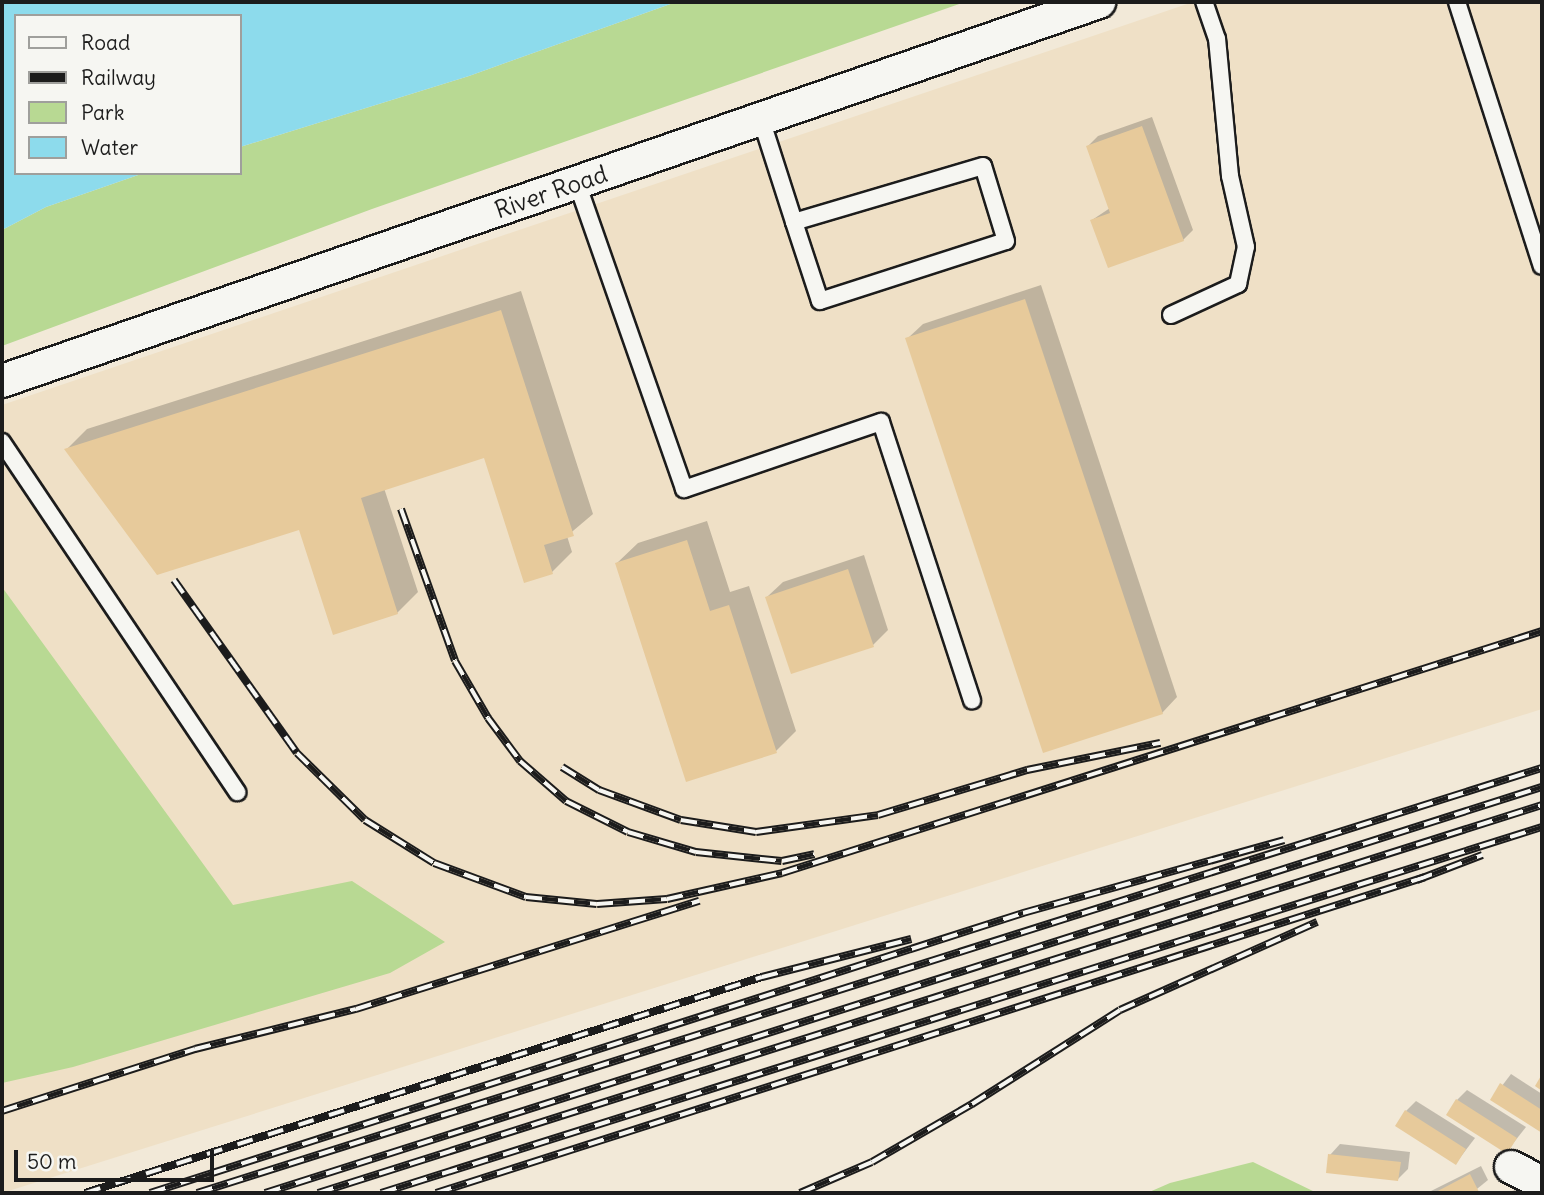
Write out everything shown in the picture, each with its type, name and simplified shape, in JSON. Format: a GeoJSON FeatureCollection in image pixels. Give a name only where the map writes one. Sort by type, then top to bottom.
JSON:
{"type":"FeatureCollection","features":[{"type":"Feature","properties":{"kind":"street","name":"River Road"},"geometry":{"type":"LineString","coordinates":[[2,381],[1099,2]]}},
{"type":"Feature","properties":{"kind":"street"},"geometry":{"type":"LineString","coordinates":[[1542,1157],[1511,1167],[1542,1183]]}},
{"type":"Feature","properties":{"kind":"lane"},"geometry":{"type":"LineString","coordinates":[[1171,315],[1238,284],[1246,247],[1230,176],[1217,39],[1204,2]]}},
{"type":"Feature","properties":{"kind":"lane"},"geometry":{"type":"LineString","coordinates":[[1457,2],[1542,266]]}},
{"type":"Feature","properties":{"kind":"lane"},"geometry":{"type":"LineString","coordinates":[[761,119],[794,222],[820,301],[1006,241],[983,166],[794,222]]}},
{"type":"Feature","properties":{"kind":"lane"},"geometry":{"type":"LineString","coordinates":[[577,183],[684,489],[881,422],[972,701]]}},
{"type":"Feature","properties":{"kind":"lane"},"geometry":{"type":"LineString","coordinates":[[2,442],[237,792]]}},
{"type":"Feature","properties":{"kind":"shaded area"},"geometry":{"type":"Polygon","coordinates":[[[1193,2],[1542,2],[1542,709],[2,1193],[2,405],[1193,2]]]}},
{"type":"Feature","properties":{"kind":"green space"},"geometry":{"type":"Polygon","coordinates":[[[676,2],[965,2],[372,209],[2,346],[2,230],[46,207],[138,175],[242,175],[242,146],[469,76],[676,2]]]}},
{"type":"Feature","properties":{"kind":"green space"},"geometry":{"type":"Polygon","coordinates":[[[2,587],[233,905],[352,881],[445,942],[390,973],[73,1067],[2,1083],[2,587]]]}},
{"type":"Feature","properties":{"kind":"green space"},"geometry":{"type":"Polygon","coordinates":[[[1253,1162],[1317,1193],[1147,1193],[1170,1183],[1253,1162]]]}},
{"type":"Feature","properties":{"kind":"water"},"geometry":{"type":"Polygon","coordinates":[[[2,2],[676,2],[469,76],[242,146],[242,14],[14,14],[14,175],[138,175],[46,207],[2,230],[2,2]]]}},
{"type":"Feature","properties":{"kind":"building"},"geometry":{"type":"Polygon","coordinates":[[[1142,126],[1184,241],[1108,268],[1090,220],[1110,213],[1086,146],[1142,126]]]}},
{"type":"Feature","properties":{"kind":"building"},"geometry":{"type":"Polygon","coordinates":[[[1025,299],[1163,714],[1043,753],[905,338],[1025,299]]]}},
{"type":"Feature","properties":{"kind":"building"},"geometry":{"type":"Polygon","coordinates":[[[501,310],[574,536],[544,545],[553,574],[524,583],[484,458],[361,498],[398,614],[333,635],[299,530],[157,575],[64,449],[501,310]]]}},
{"type":"Feature","properties":{"kind":"building"},"geometry":{"type":"Polygon","coordinates":[[[687,540],[710,611],[729,605],[777,753],[686,782],[615,563],[687,540]]]}},
{"type":"Feature","properties":{"kind":"building"},"geometry":{"type":"Polygon","coordinates":[[[848,569],[874,647],[791,674],[765,597],[848,569]]]}},
{"type":"Feature","properties":{"kind":"building"},"geometry":{"type":"Polygon","coordinates":[[[1542,1074],[1542,1091],[1535,1086],[1542,1074]]]}},
{"type":"Feature","properties":{"kind":"building"},"geometry":{"type":"Polygon","coordinates":[[[1500,1083],[1542,1110],[1542,1133],[1490,1100],[1500,1083]]]}},
{"type":"Feature","properties":{"kind":"building"},"geometry":{"type":"Polygon","coordinates":[[[1456,1099],[1517,1138],[1507,1154],[1446,1115],[1456,1099]]]}},
{"type":"Feature","properties":{"kind":"building"},"geometry":{"type":"Polygon","coordinates":[[[1405,1110],[1466,1149],[1456,1165],[1395,1126],[1405,1110]]]}},
{"type":"Feature","properties":{"kind":"building"},"geometry":{"type":"Polygon","coordinates":[[[1328,1154],[1401,1162],[1398,1181],[1326,1173],[1328,1154]]]}},
{"type":"Feature","properties":{"kind":"building"},"geometry":{"type":"Polygon","coordinates":[[[1470,1174],[1479,1192],[1434,1193],[1470,1174]]]}},
{"type":"Feature","properties":{"kind":"railway"},"geometry":{"type":"LineString","coordinates":[[401,509],[455,661],[488,718],[520,761],[566,801],[628,832],[696,852],[782,861],[814,854]]}},
{"type":"Feature","properties":{"kind":"railway"},"geometry":{"type":"LineString","coordinates":[[174,580],[297,753],[365,820],[434,863],[526,897],[597,904],[667,899],[782,873],[1542,631]]}},
{"type":"Feature","properties":{"kind":"railway"},"geometry":{"type":"LineString","coordinates":[[562,767],[599,790],[681,820],[756,832],[878,815],[1027,770],[1160,743]]}},
{"type":"Feature","properties":{"kind":"railway"},"geometry":{"type":"LineString","coordinates":[[197,1193],[1542,768]]}},
{"type":"Feature","properties":{"kind":"railway"},"geometry":{"type":"LineString","coordinates":[[265,1193],[1542,787]]}},
{"type":"Feature","properties":{"kind":"railway"},"geometry":{"type":"LineString","coordinates":[[318,1193],[1542,805]]}},
{"type":"Feature","properties":{"kind":"railway"},"geometry":{"type":"LineString","coordinates":[[381,1193],[1542,827]]}},
{"type":"Feature","properties":{"kind":"railway"},"geometry":{"type":"LineString","coordinates":[[150,1193],[1023,913],[1284,840]]}},
{"type":"Feature","properties":{"kind":"railway"},"geometry":{"type":"LineString","coordinates":[[1417,880],[1482,855]]}},
{"type":"Feature","properties":{"kind":"railway"},"geometry":{"type":"LineString","coordinates":[[436,1193],[1425,877]]}},
{"type":"Feature","properties":{"kind":"railway"},"geometry":{"type":"LineString","coordinates":[[2,1111],[195,1049],[356,1009],[699,901]]}},
{"type":"Feature","properties":{"kind":"railway"},"geometry":{"type":"LineString","coordinates":[[800,1193],[872,1162],[972,1104],[1120,1010],[1317,922]]}},
{"type":"Feature","properties":{"kind":"railway"},"geometry":{"type":"LineString","coordinates":[[85,1193],[762,977],[911,939]]}}]}
